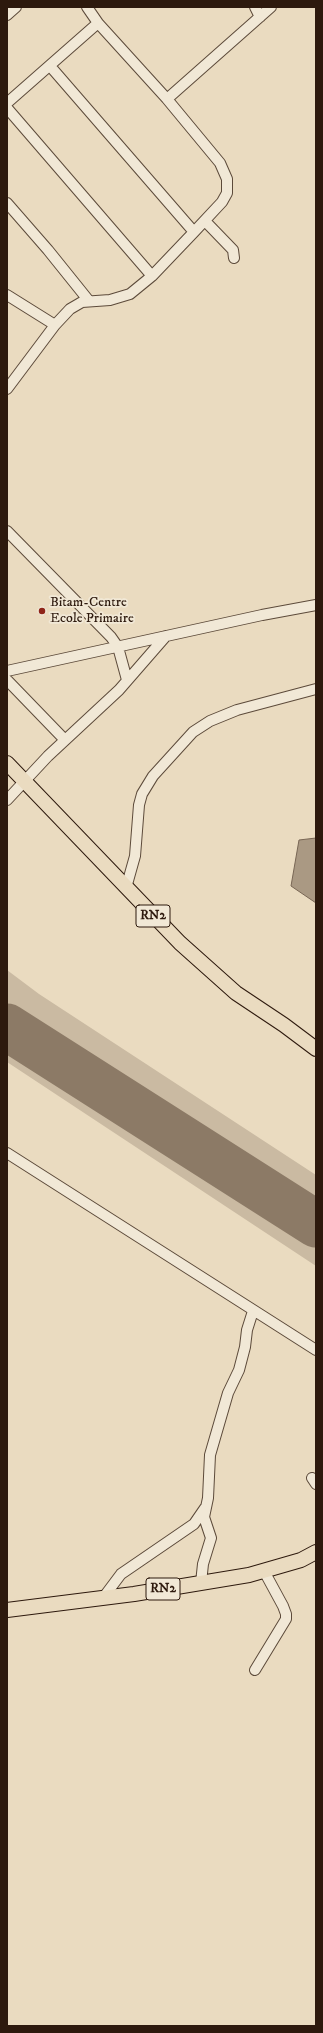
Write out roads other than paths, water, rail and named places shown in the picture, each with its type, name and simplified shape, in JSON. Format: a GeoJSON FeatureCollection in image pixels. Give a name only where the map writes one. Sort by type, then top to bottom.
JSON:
{"type":"FeatureCollection","features":[{"type":"Feature","properties":{"kind":"highway","name":"RN2"},"geometry":{"type":"LineString","coordinates":[[7,763],[126,888],[213,974],[236,993],[284,1025],[316,1049]]}},
{"type":"Feature","properties":{"kind":"highway","name":"RN2"},"geometry":{"type":"LineString","coordinates":[[7,1610],[104,1598],[201,1583],[264,1571],[301,1560],[316,1552]]}},
{"type":"Feature","properties":{"kind":"street"},"geometry":{"type":"LineString","coordinates":[[7,15],[16,7]]}},
{"type":"Feature","properties":{"kind":"street"},"geometry":{"type":"LineString","coordinates":[[7,389],[55,326],[76,304],[89,301],[121,298],[130,294],[152,276],[205,221],[222,202],[227,193],[228,186],[225,172],[220,164],[167,99],[98,23],[87,7]]}},
{"type":"Feature","properties":{"kind":"street"},"geometry":{"type":"LineString","coordinates":[[255,7],[260,17]]}},
{"type":"Feature","properties":{"kind":"street"},"geometry":{"type":"LineString","coordinates":[[167,99],[272,7]]}},
{"type":"Feature","properties":{"kind":"street"},"geometry":{"type":"LineString","coordinates":[[7,103],[98,23]]}},
{"type":"Feature","properties":{"kind":"street"},"geometry":{"type":"LineString","coordinates":[[50,66],[194,232]]}},
{"type":"Feature","properties":{"kind":"street"},"geometry":{"type":"LineString","coordinates":[[7,108],[152,276]]}},
{"type":"Feature","properties":{"kind":"street"},"geometry":{"type":"LineString","coordinates":[[7,203],[48,250],[89,301]]}},
{"type":"Feature","properties":{"kind":"street"},"geometry":{"type":"LineString","coordinates":[[205,221],[233,250],[234,258]]}},
{"type":"Feature","properties":{"kind":"street"},"geometry":{"type":"LineString","coordinates":[[7,295],[55,326]]}},
{"type":"Feature","properties":{"kind":"street"},"geometry":{"type":"LineString","coordinates":[[7,530],[104,629],[118,647],[127,680]]}},
{"type":"Feature","properties":{"kind":"street"},"geometry":{"type":"LineString","coordinates":[[7,671],[166,636],[316,606]]}},
{"type":"Feature","properties":{"kind":"street"},"geometry":{"type":"LineString","coordinates":[[7,800],[24,780],[100,708],[166,636]]}},
{"type":"Feature","properties":{"kind":"street"},"geometry":{"type":"LineString","coordinates":[[7,680],[65,740]]}},
{"type":"Feature","properties":{"kind":"street"},"geometry":{"type":"LineString","coordinates":[[126,888],[136,856],[139,804],[142,794],[153,776],[193,732],[210,721],[237,710],[316,689]]}},
{"type":"Feature","properties":{"kind":"street"},"geometry":{"type":"LineString","coordinates":[[7,1153],[316,1350]]}},
{"type":"Feature","properties":{"kind":"street"},"geometry":{"type":"LineString","coordinates":[[201,1583],[203,1564],[211,1538],[204,1517],[208,1498],[210,1456],[228,1393],[240,1370],[247,1330],[254,1311]]}},
{"type":"Feature","properties":{"kind":"street"},"geometry":{"type":"LineString","coordinates":[[104,1598],[121,1574],[194,1524],[205,1508]]}},
{"type":"Feature","properties":{"kind":"street"},"geometry":{"type":"LineString","coordinates":[[255,1670],[286,1619],[283,1606],[264,1571]]}},
{"type":"Feature","properties":{"kind":"place","name":"Bitam-Centre Ecole Primaire"},"geometry":{"type":"Point","coordinates":[42,611]}}]}
